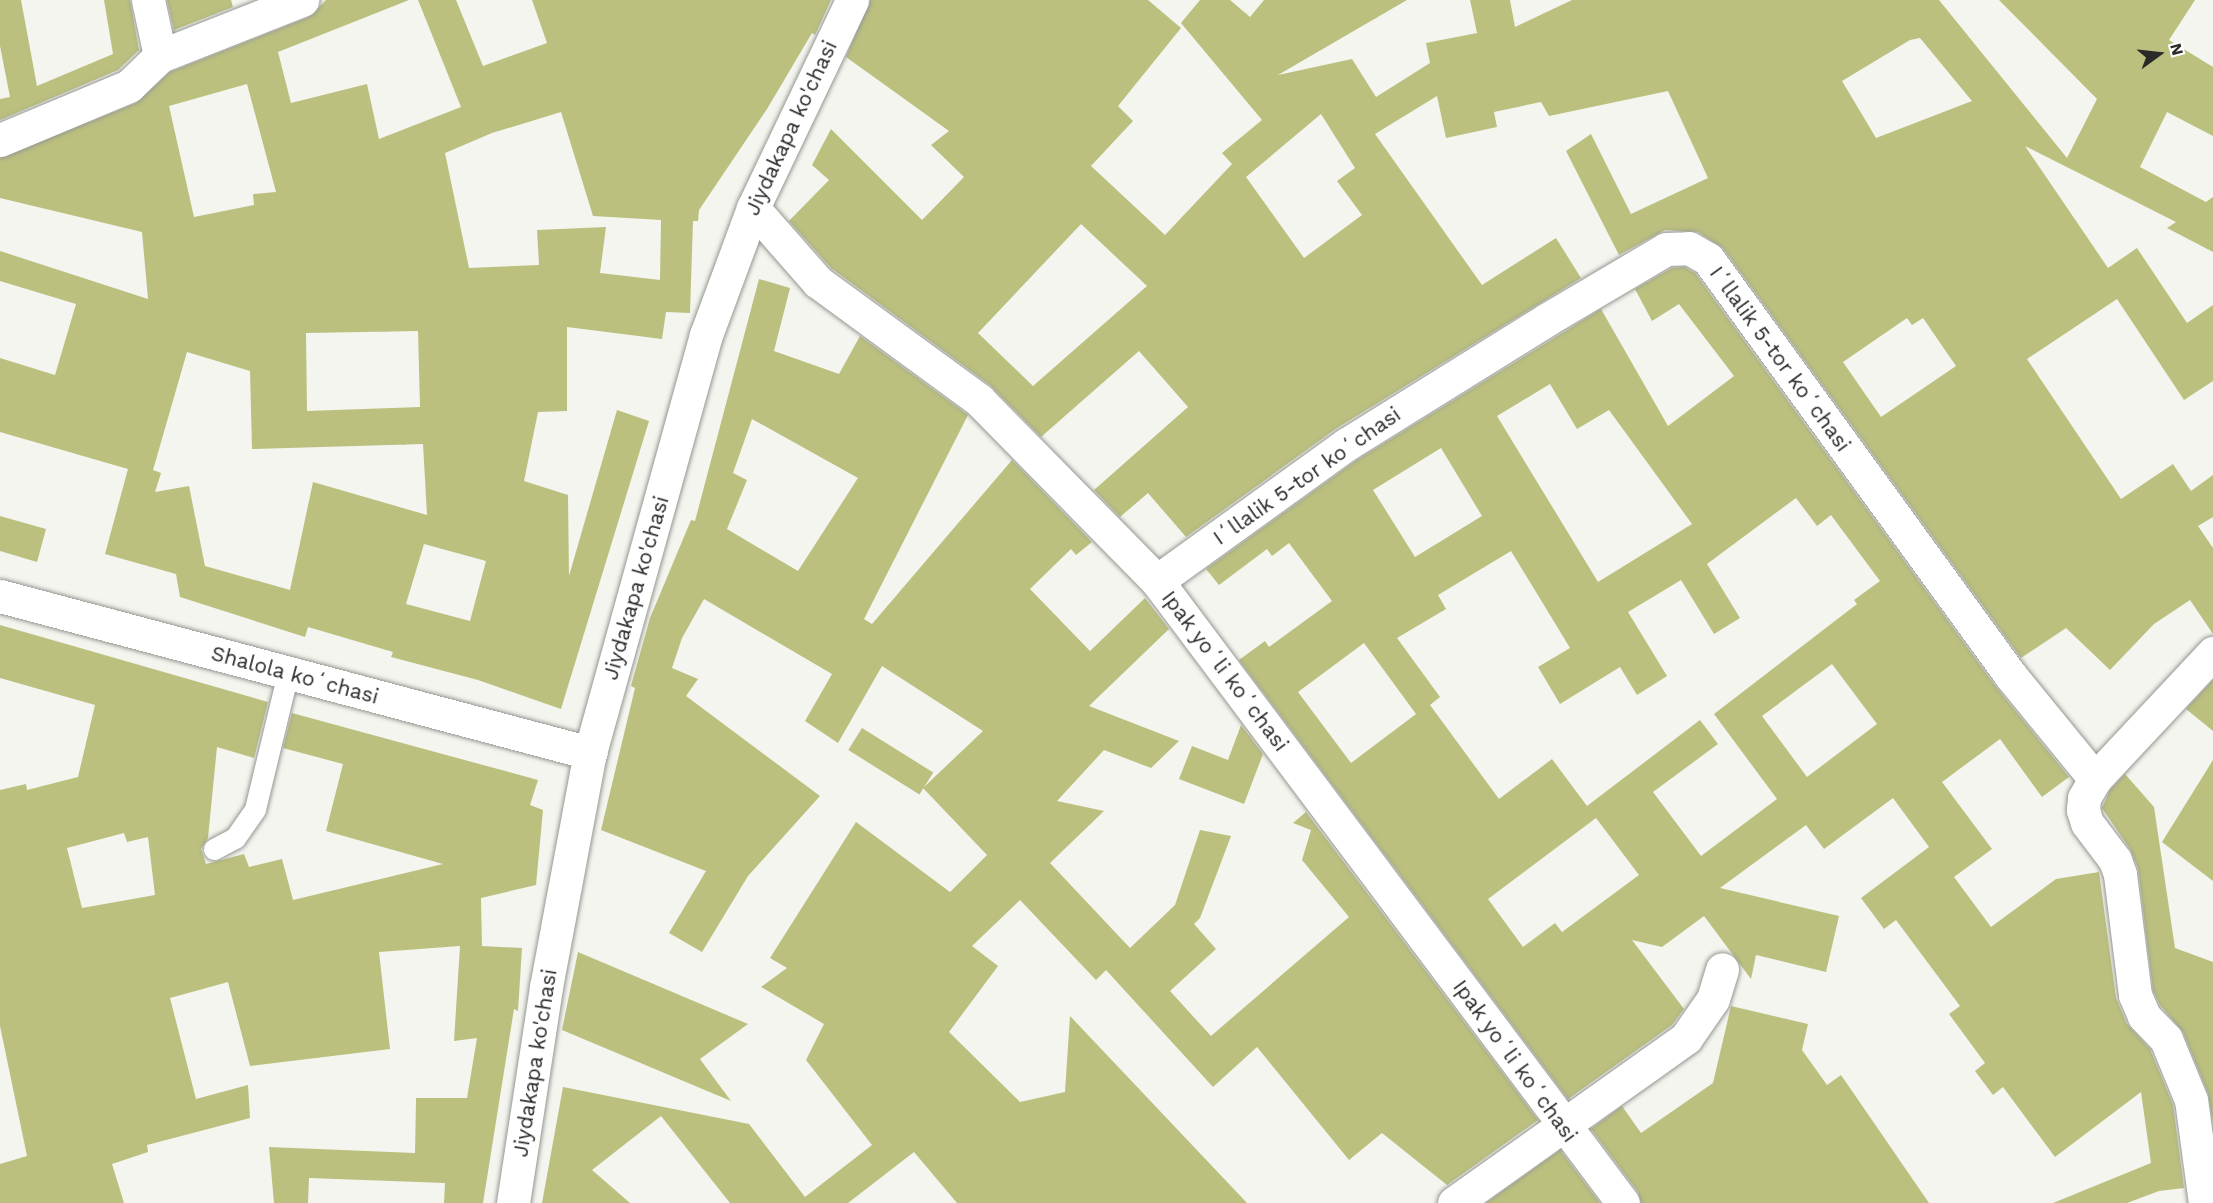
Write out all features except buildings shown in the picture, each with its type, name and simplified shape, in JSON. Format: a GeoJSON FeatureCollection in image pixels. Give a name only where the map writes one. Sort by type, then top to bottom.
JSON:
{"type":"FeatureCollection","features":[{"type":"Feature","properties":{"kind":"street"},"geometry":{"type":"LineString","coordinates":[[148,0],[160,56]]}},
{"type":"Feature","properties":{"kind":"street"},"geometry":{"type":"LineString","coordinates":[[0,140],[129,87],[160,56],[302,0]]}},
{"type":"Feature","properties":{"kind":"street","name":"Jiydakapa ko'chasi"},"geometry":{"type":"LineString","coordinates":[[513,1203],[546,987],[590,753],[706,335],[753,208],[852,0]]}},
{"type":"Feature","properties":{"kind":"street","name":"Ipak yoʻli koʻchasi"},"geometry":{"type":"LineString","coordinates":[[753,208],[818,282],[979,400],[1157,581],[1561,1124],[1623,1203]]}},
{"type":"Feature","properties":{"kind":"street","name":"Iʻllalik 5-tor koʻchasi"},"geometry":{"type":"LineString","coordinates":[[1157,581],[1347,444],[1666,249],[1689,248],[1708,259],[2011,676],[2095,779]]}},
{"type":"Feature","properties":{"kind":"street","name":"Shalola koʻchasi"},"geometry":{"type":"LineString","coordinates":[[0,596],[590,753]]}},
{"type":"Feature","properties":{"kind":"street"},"geometry":{"type":"LineString","coordinates":[[2205,1203],[2191,1100],[2166,1039],[2144,1016],[2135,995],[2120,874],[2115,860],[2087,823],[2083,810],[2084,798],[2095,779],[2213,653]]}},
{"type":"Feature","properties":{"kind":"street"},"geometry":{"type":"LineString","coordinates":[[1454,1203],[1561,1124],[1686,1038],[1713,999],[1722,969]]}},
{"type":"Feature","properties":{"kind":"lane"},"geometry":{"type":"LineString","coordinates":[[214,849],[235,838],[255,808],[288,674]]}}]}
